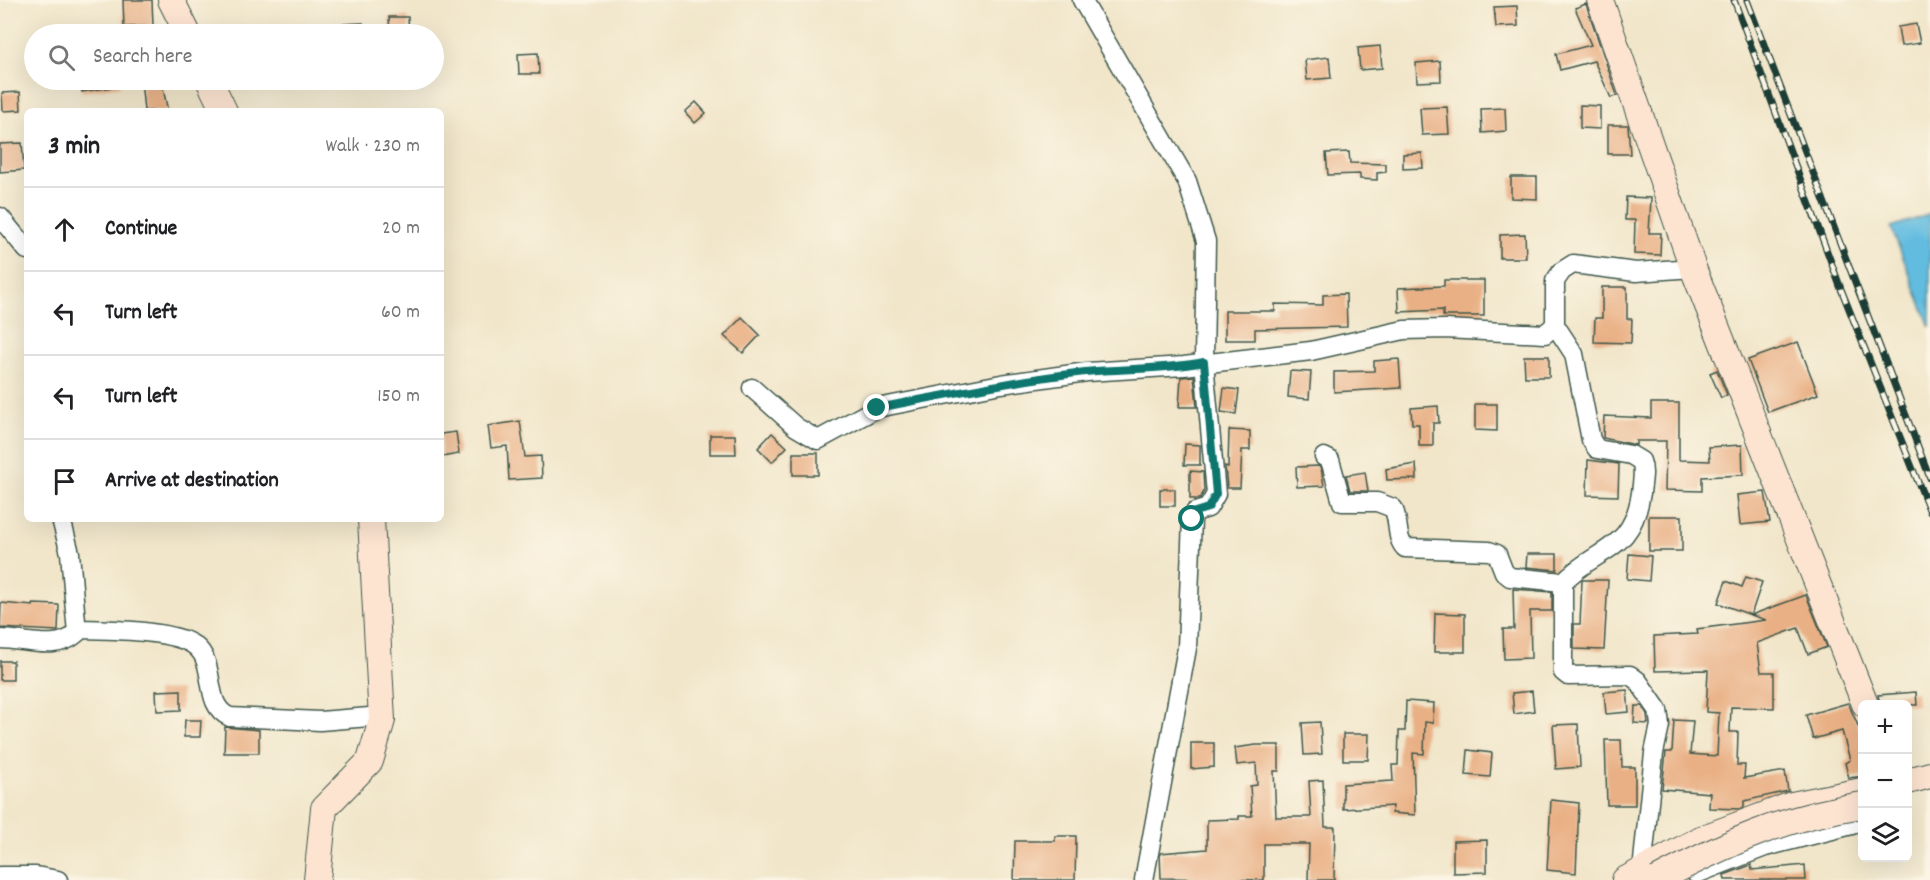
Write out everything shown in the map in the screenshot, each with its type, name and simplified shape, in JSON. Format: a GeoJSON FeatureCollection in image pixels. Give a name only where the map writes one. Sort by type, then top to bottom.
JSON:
{"type":"FeatureCollection","features":[{"type":"Feature","properties":{"kind":"street"},"geometry":{"type":"LineString","coordinates":[[171,0],[183,24]]}},
{"type":"Feature","properties":{"kind":"street"},"geometry":{"type":"LineString","coordinates":[[1082,0],[1187,181],[1206,241],[1204,362],[1216,494],[1208,508],[1195,512],[1192,519],[1186,648],[1144,880]]}},
{"type":"Feature","properties":{"kind":"street"},"geometry":{"type":"LineString","coordinates":[[1600,0],[1693,268],[1863,700]]}},
{"type":"Feature","properties":{"kind":"street"},"geometry":{"type":"LineString","coordinates":[[214,90],[223,108]]}},
{"type":"Feature","properties":{"kind":"street"},"geometry":{"type":"LineString","coordinates":[[0,217],[24,246]]}},
{"type":"Feature","properties":{"kind":"street"},"geometry":{"type":"LineString","coordinates":[[1324,457],[1330,460],[1342,502],[1377,502],[1393,508],[1398,516],[1400,543],[1405,548],[1489,551],[1497,554],[1504,572],[1510,577],[1563,582],[1628,534],[1638,514],[1644,468],[1641,461],[1631,455],[1597,449],[1591,440],[1574,354],[1555,325],[1555,281],[1562,271],[1573,264],[1636,273],[1693,268]]}},
{"type":"Feature","properties":{"kind":"street"},"geometry":{"type":"LineString","coordinates":[[752,388],[796,427],[818,440],[877,408],[963,390],[1087,372],[1184,366],[1311,351],[1404,330],[1445,329],[1545,334],[1555,325]]}},
{"type":"Feature","properties":{"kind":"street"},"geometry":{"type":"LineString","coordinates":[[0,639],[20,639],[56,645],[70,640],[76,630],[70,553],[63,522]]}},
{"type":"Feature","properties":{"kind":"street"},"geometry":{"type":"LineString","coordinates":[[317,880],[324,808],[370,761],[382,716],[371,522]]}},
{"type":"Feature","properties":{"kind":"street"},"geometry":{"type":"LineString","coordinates":[[1563,582],[1563,672],[1573,677],[1630,675],[1638,681],[1658,710],[1660,725],[1654,753],[1641,877],[1765,828],[1816,813],[1857,797]]}},
{"type":"Feature","properties":{"kind":"street"},"geometry":{"type":"LineString","coordinates":[[76,630],[154,634],[196,646],[209,674],[216,708],[219,713],[230,717],[320,721],[382,716]]}},
{"type":"Feature","properties":{"kind":"street"},"geometry":{"type":"LineString","coordinates":[[1912,780],[1930,775]]}},
{"type":"Feature","properties":{"kind":"street"},"geometry":{"type":"LineString","coordinates":[[1912,796],[1930,793]]}},
{"type":"Feature","properties":{"kind":"street"},"geometry":{"type":"LineString","coordinates":[[1684,880],[1722,862],[1765,847],[1852,825],[1857,797]]}},
{"type":"Feature","properties":{"kind":"street"},"geometry":{"type":"LineString","coordinates":[[0,876],[36,876],[58,880]]}},
{"type":"Feature","properties":{"kind":"water"},"geometry":{"type":"Polygon","coordinates":[[[1930,214],[1930,327],[1891,227],[1930,214]]]}},
{"type":"Feature","properties":{"kind":"building"},"geometry":{"type":"Polygon","coordinates":[[[123,0],[152,0],[153,24],[124,24],[123,0]]]}},
{"type":"Feature","properties":{"kind":"building"},"geometry":{"type":"Polygon","coordinates":[[[1586,4],[1617,95],[1611,98],[1594,61],[1560,70],[1556,54],[1591,45],[1575,8],[1586,4]]]}},
{"type":"Feature","properties":{"kind":"building"},"geometry":{"type":"Polygon","coordinates":[[[1517,6],[1518,26],[1496,27],[1494,7],[1517,6]]]}},
{"type":"Feature","properties":{"kind":"building"},"geometry":{"type":"Polygon","coordinates":[[[389,17],[408,17],[408,24],[389,24],[389,17]]]}},
{"type":"Feature","properties":{"kind":"building"},"geometry":{"type":"Polygon","coordinates":[[[1916,24],[1920,43],[1901,46],[1898,27],[1916,24]]]}},
{"type":"Feature","properties":{"kind":"building"},"geometry":{"type":"Polygon","coordinates":[[[1380,46],[1382,68],[1360,70],[1358,48],[1380,46]]]}},
{"type":"Feature","properties":{"kind":"building"},"geometry":{"type":"Polygon","coordinates":[[[538,53],[539,74],[519,74],[518,54],[538,53]]]}},
{"type":"Feature","properties":{"kind":"building"},"geometry":{"type":"Polygon","coordinates":[[[1329,57],[1331,78],[1307,80],[1305,60],[1329,57]]]}},
{"type":"Feature","properties":{"kind":"building"},"geometry":{"type":"Polygon","coordinates":[[[1440,61],[1441,81],[1417,82],[1416,63],[1440,61]]]}},
{"type":"Feature","properties":{"kind":"building"},"geometry":{"type":"Polygon","coordinates":[[[142,90],[163,90],[167,108],[144,108],[142,90]]]}},
{"type":"Feature","properties":{"kind":"building"},"geometry":{"type":"Polygon","coordinates":[[[20,92],[21,110],[3,111],[2,93],[20,92]]]}},
{"type":"Feature","properties":{"kind":"building"},"geometry":{"type":"Polygon","coordinates":[[[696,102],[706,113],[695,123],[685,112],[696,102]]]}},
{"type":"Feature","properties":{"kind":"building"},"geometry":{"type":"Polygon","coordinates":[[[1580,105],[1600,106],[1600,129],[1580,128],[1580,105]]]}},
{"type":"Feature","properties":{"kind":"building"},"geometry":{"type":"Polygon","coordinates":[[[1447,107],[1449,134],[1422,135],[1420,108],[1447,107]]]}},
{"type":"Feature","properties":{"kind":"building"},"geometry":{"type":"Polygon","coordinates":[[[1505,108],[1506,131],[1482,133],[1481,109],[1505,108]]]}},
{"type":"Feature","properties":{"kind":"building"},"geometry":{"type":"Polygon","coordinates":[[[1608,125],[1628,125],[1630,154],[1608,154],[1608,125]]]}},
{"type":"Feature","properties":{"kind":"building"},"geometry":{"type":"Polygon","coordinates":[[[22,143],[24,170],[0,172],[0,144],[22,143]]]}},
{"type":"Feature","properties":{"kind":"building"},"geometry":{"type":"Polygon","coordinates":[[[1349,152],[1350,163],[1386,164],[1386,172],[1377,173],[1377,180],[1360,179],[1360,174],[1328,175],[1326,153],[1349,152]]]}},
{"type":"Feature","properties":{"kind":"building"},"geometry":{"type":"Polygon","coordinates":[[[1422,153],[1423,168],[1403,169],[1403,154],[1422,153]]]}},
{"type":"Feature","properties":{"kind":"building"},"geometry":{"type":"Polygon","coordinates":[[[1511,177],[1537,177],[1537,199],[1511,198],[1511,177]]]}},
{"type":"Feature","properties":{"kind":"building"},"geometry":{"type":"Polygon","coordinates":[[[1626,197],[1651,198],[1649,233],[1661,233],[1660,255],[1634,254],[1635,220],[1625,220],[1626,197]]]}},
{"type":"Feature","properties":{"kind":"building"},"geometry":{"type":"Polygon","coordinates":[[[1525,234],[1526,258],[1500,258],[1500,235],[1525,234]]]}},
{"type":"Feature","properties":{"kind":"building"},"geometry":{"type":"Polygon","coordinates":[[[1444,280],[1484,280],[1484,316],[1443,316],[1443,310],[1399,312],[1398,288],[1444,286],[1444,280]]]}},
{"type":"Feature","properties":{"kind":"building"},"geometry":{"type":"Polygon","coordinates":[[[1602,287],[1627,287],[1627,319],[1632,319],[1631,343],[1594,342],[1595,318],[1602,318],[1602,287]]]}},
{"type":"Feature","properties":{"kind":"building"},"geometry":{"type":"Polygon","coordinates":[[[1346,294],[1347,327],[1255,329],[1255,340],[1225,340],[1225,311],[1275,311],[1275,304],[1323,305],[1323,295],[1346,294]]]}},
{"type":"Feature","properties":{"kind":"building"},"geometry":{"type":"Polygon","coordinates":[[[742,317],[760,335],[743,353],[724,336],[742,317]]]}},
{"type":"Feature","properties":{"kind":"building"},"geometry":{"type":"Polygon","coordinates":[[[1798,342],[1818,394],[1768,412],[1748,360],[1798,342]]]}},
{"type":"Feature","properties":{"kind":"building"},"geometry":{"type":"Polygon","coordinates":[[[1524,356],[1549,356],[1549,377],[1525,377],[1524,356]]]}},
{"type":"Feature","properties":{"kind":"building"},"geometry":{"type":"Polygon","coordinates":[[[1399,359],[1401,388],[1334,392],[1334,372],[1374,371],[1374,361],[1399,359]]]}},
{"type":"Feature","properties":{"kind":"building"},"geometry":{"type":"Polygon","coordinates":[[[1717,370],[1727,395],[1721,398],[1710,373],[1717,370]]]}},
{"type":"Feature","properties":{"kind":"building"},"geometry":{"type":"Polygon","coordinates":[[[1290,371],[1311,372],[1309,399],[1288,397],[1290,371]]]}},
{"type":"Feature","properties":{"kind":"building"},"geometry":{"type":"Polygon","coordinates":[[[1194,376],[1197,407],[1179,407],[1181,377],[1194,376]]]}},
{"type":"Feature","properties":{"kind":"building"},"geometry":{"type":"Polygon","coordinates":[[[1224,388],[1239,390],[1236,414],[1221,412],[1224,388]]]}},
{"type":"Feature","properties":{"kind":"building"},"geometry":{"type":"Polygon","coordinates":[[[1651,403],[1679,403],[1679,460],[1710,461],[1709,447],[1742,445],[1743,475],[1702,477],[1702,491],[1665,490],[1666,441],[1636,441],[1636,445],[1603,438],[1604,416],[1651,418],[1651,403]]]}},
{"type":"Feature","properties":{"kind":"building"},"geometry":{"type":"Polygon","coordinates":[[[1475,404],[1497,404],[1497,431],[1475,430],[1475,404]]]}},
{"type":"Feature","properties":{"kind":"building"},"geometry":{"type":"Polygon","coordinates":[[[1438,406],[1439,423],[1433,423],[1433,446],[1419,446],[1419,424],[1412,424],[1411,408],[1438,406]]]}},
{"type":"Feature","properties":{"kind":"building"},"geometry":{"type":"Polygon","coordinates":[[[520,421],[525,457],[541,456],[542,478],[509,480],[507,446],[491,448],[488,426],[520,421]]]}},
{"type":"Feature","properties":{"kind":"building"},"geometry":{"type":"Polygon","coordinates":[[[1229,430],[1250,431],[1250,450],[1242,450],[1240,488],[1227,488],[1225,466],[1228,467],[1229,430]]]}},
{"type":"Feature","properties":{"kind":"building"},"geometry":{"type":"Polygon","coordinates":[[[456,432],[459,454],[444,456],[444,434],[456,432]]]}},
{"type":"Feature","properties":{"kind":"building"},"geometry":{"type":"Polygon","coordinates":[[[772,433],[787,447],[772,462],[758,448],[772,433]]]}},
{"type":"Feature","properties":{"kind":"building"},"geometry":{"type":"Polygon","coordinates":[[[710,435],[735,435],[736,454],[710,454],[710,435]]]}},
{"type":"Feature","properties":{"kind":"building"},"geometry":{"type":"Polygon","coordinates":[[[1185,444],[1200,445],[1200,465],[1184,465],[1185,444]]]}},
{"type":"Feature","properties":{"kind":"building"},"geometry":{"type":"Polygon","coordinates":[[[793,453],[818,453],[818,475],[793,475],[793,453]]]}},
{"type":"Feature","properties":{"kind":"building"},"geometry":{"type":"Polygon","coordinates":[[[1588,460],[1619,464],[1618,496],[1587,495],[1588,460]]]}},
{"type":"Feature","properties":{"kind":"building"},"geometry":{"type":"Polygon","coordinates":[[[1416,464],[1417,479],[1387,480],[1386,469],[1416,464]]]}},
{"type":"Feature","properties":{"kind":"building"},"geometry":{"type":"Polygon","coordinates":[[[1318,466],[1321,468],[1324,486],[1297,487],[1296,467],[1318,466]]]}},
{"type":"Feature","properties":{"kind":"building"},"geometry":{"type":"Polygon","coordinates":[[[1190,471],[1203,472],[1204,491],[1200,499],[1190,499],[1190,471]]]}},
{"type":"Feature","properties":{"kind":"building"},"geometry":{"type":"Polygon","coordinates":[[[1365,472],[1368,491],[1350,491],[1346,475],[1365,472]]]}},
{"type":"Feature","properties":{"kind":"building"},"geometry":{"type":"Polygon","coordinates":[[[1160,489],[1175,489],[1175,506],[1160,506],[1160,489]]]}},
{"type":"Feature","properties":{"kind":"building"},"geometry":{"type":"Polygon","coordinates":[[[1765,492],[1770,522],[1740,525],[1737,495],[1765,492]]]}},
{"type":"Feature","properties":{"kind":"building"},"geometry":{"type":"Polygon","coordinates":[[[1649,516],[1682,516],[1682,551],[1649,551],[1649,516]]]}},
{"type":"Feature","properties":{"kind":"building"},"geometry":{"type":"Polygon","coordinates":[[[1527,554],[1557,554],[1557,570],[1526,567],[1527,554]]]}},
{"type":"Feature","properties":{"kind":"building"},"geometry":{"type":"Polygon","coordinates":[[[1629,554],[1651,556],[1649,581],[1627,579],[1629,554]]]}},
{"type":"Feature","properties":{"kind":"building"},"geometry":{"type":"Polygon","coordinates":[[[1746,577],[1762,582],[1751,615],[1718,603],[1726,581],[1742,587],[1746,577]]]}},
{"type":"Feature","properties":{"kind":"building"},"geometry":{"type":"Polygon","coordinates":[[[1582,580],[1608,580],[1604,650],[1574,649],[1574,624],[1580,624],[1582,580]]]}},
{"type":"Feature","properties":{"kind":"building"},"geometry":{"type":"Polygon","coordinates":[[[1513,589],[1552,592],[1552,611],[1530,611],[1531,658],[1504,659],[1503,629],[1514,629],[1513,589]]]}},
{"type":"Feature","properties":{"kind":"building"},"geometry":{"type":"Polygon","coordinates":[[[1806,595],[1827,647],[1808,654],[1798,628],[1757,643],[1761,672],[1774,672],[1774,708],[1731,707],[1730,732],[1738,732],[1737,765],[1745,765],[1744,778],[1785,771],[1788,791],[1744,801],[1744,807],[1740,809],[1709,808],[1710,793],[1662,789],[1666,752],[1672,752],[1674,720],[1693,721],[1690,754],[1717,756],[1719,713],[1706,712],[1708,670],[1655,671],[1654,636],[1698,634],[1697,629],[1766,620],[1751,615],[1806,595]]]}},
{"type":"Feature","properties":{"kind":"building"},"geometry":{"type":"Polygon","coordinates":[[[1,603],[33,606],[33,604],[59,605],[58,631],[0,628],[1,603]]]}},
{"type":"Feature","properties":{"kind":"building"},"geometry":{"type":"Polygon","coordinates":[[[1435,613],[1465,614],[1465,652],[1434,652],[1435,613]]]}},
{"type":"Feature","properties":{"kind":"building"},"geometry":{"type":"Polygon","coordinates":[[[0,661],[13,661],[13,680],[0,680],[0,661]]]}},
{"type":"Feature","properties":{"kind":"building"},"geometry":{"type":"Polygon","coordinates":[[[181,690],[181,710],[157,711],[156,691],[181,690]]]}},
{"type":"Feature","properties":{"kind":"building"},"geometry":{"type":"Polygon","coordinates":[[[1627,690],[1629,712],[1606,714],[1604,692],[1627,690]]]}},
{"type":"Feature","properties":{"kind":"building"},"geometry":{"type":"Polygon","coordinates":[[[1532,691],[1534,711],[1514,714],[1512,693],[1532,691]]]}},
{"type":"Feature","properties":{"kind":"building"},"geometry":{"type":"Polygon","coordinates":[[[1916,692],[1917,705],[1912,705],[1912,700],[1879,700],[1878,695],[1916,692]]]}},
{"type":"Feature","properties":{"kind":"building"},"geometry":{"type":"Polygon","coordinates":[[[1406,701],[1434,703],[1433,723],[1425,722],[1424,754],[1413,753],[1415,815],[1392,813],[1393,806],[1343,809],[1343,784],[1393,781],[1392,765],[1398,765],[1399,731],[1405,731],[1406,701]]]}},
{"type":"Feature","properties":{"kind":"building"},"geometry":{"type":"Polygon","coordinates":[[[1848,703],[1858,726],[1858,777],[1849,778],[1845,763],[1850,760],[1842,731],[1813,739],[1806,715],[1848,703]]]}},
{"type":"Feature","properties":{"kind":"building"},"geometry":{"type":"Polygon","coordinates":[[[1635,706],[1642,706],[1647,714],[1648,724],[1634,723],[1635,706]]]}},
{"type":"Feature","properties":{"kind":"building"},"geometry":{"type":"Polygon","coordinates":[[[185,720],[201,720],[200,737],[184,737],[185,720]]]}},
{"type":"Feature","properties":{"kind":"building"},"geometry":{"type":"Polygon","coordinates":[[[1320,722],[1322,754],[1304,755],[1302,723],[1320,722]]]}},
{"type":"Feature","properties":{"kind":"building"},"geometry":{"type":"Polygon","coordinates":[[[1578,724],[1580,767],[1556,769],[1553,725],[1578,724]]]}},
{"type":"Feature","properties":{"kind":"building"},"geometry":{"type":"Polygon","coordinates":[[[225,727],[259,730],[259,753],[224,753],[225,727]]]}},
{"type":"Feature","properties":{"kind":"building"},"geometry":{"type":"Polygon","coordinates":[[[1343,734],[1369,734],[1368,760],[1343,760],[1343,734]]]}},
{"type":"Feature","properties":{"kind":"building"},"geometry":{"type":"Polygon","coordinates":[[[1605,740],[1621,740],[1622,767],[1635,767],[1635,805],[1607,805],[1605,740]]]}},
{"type":"Feature","properties":{"kind":"building"},"geometry":{"type":"Polygon","coordinates":[[[1191,743],[1214,743],[1214,767],[1191,769],[1191,743]]]}},
{"type":"Feature","properties":{"kind":"building"},"geometry":{"type":"Polygon","coordinates":[[[1279,745],[1279,771],[1274,771],[1276,817],[1311,817],[1309,781],[1323,780],[1325,827],[1335,827],[1334,880],[1308,880],[1309,844],[1264,844],[1264,880],[1161,878],[1160,853],[1207,849],[1207,820],[1239,819],[1239,816],[1252,816],[1250,786],[1257,785],[1256,763],[1237,765],[1235,748],[1279,745]]]}},
{"type":"Feature","properties":{"kind":"building"},"geometry":{"type":"Polygon","coordinates":[[[1468,750],[1492,753],[1490,777],[1466,775],[1468,750]]]}},
{"type":"Feature","properties":{"kind":"building"},"geometry":{"type":"Polygon","coordinates":[[[1551,800],[1579,803],[1576,873],[1547,870],[1551,800]]]}},
{"type":"Feature","properties":{"kind":"building"},"geometry":{"type":"Polygon","coordinates":[[[1055,836],[1076,836],[1075,880],[1014,880],[1015,841],[1055,841],[1055,836]]]}},
{"type":"Feature","properties":{"kind":"building"},"geometry":{"type":"Polygon","coordinates":[[[1487,840],[1487,872],[1453,873],[1453,841],[1487,840]]]}},
{"type":"Feature","properties":{"kind":"building"},"geometry":{"type":"Polygon","coordinates":[[[1751,865],[1752,870],[1805,865],[1806,880],[1725,880],[1724,875],[1751,865]]]}},
{"type":"Feature","properties":{"kind":"railway"},"geometry":{"type":"LineString","coordinates":[[1734,0],[1841,289],[1930,512]]}},
{"type":"Feature","properties":{"kind":"railway"},"geometry":{"type":"LineString","coordinates":[[1747,0],[1930,478]]}},
{"type":"Feature","properties":{"kind":"route"},"geometry":{"type":"LineString","coordinates":[[877,408],[1001,384],[1087,372],[1184,366],[1204,362],[1216,494],[1208,508],[1195,512],[1192,519]]}}]}
